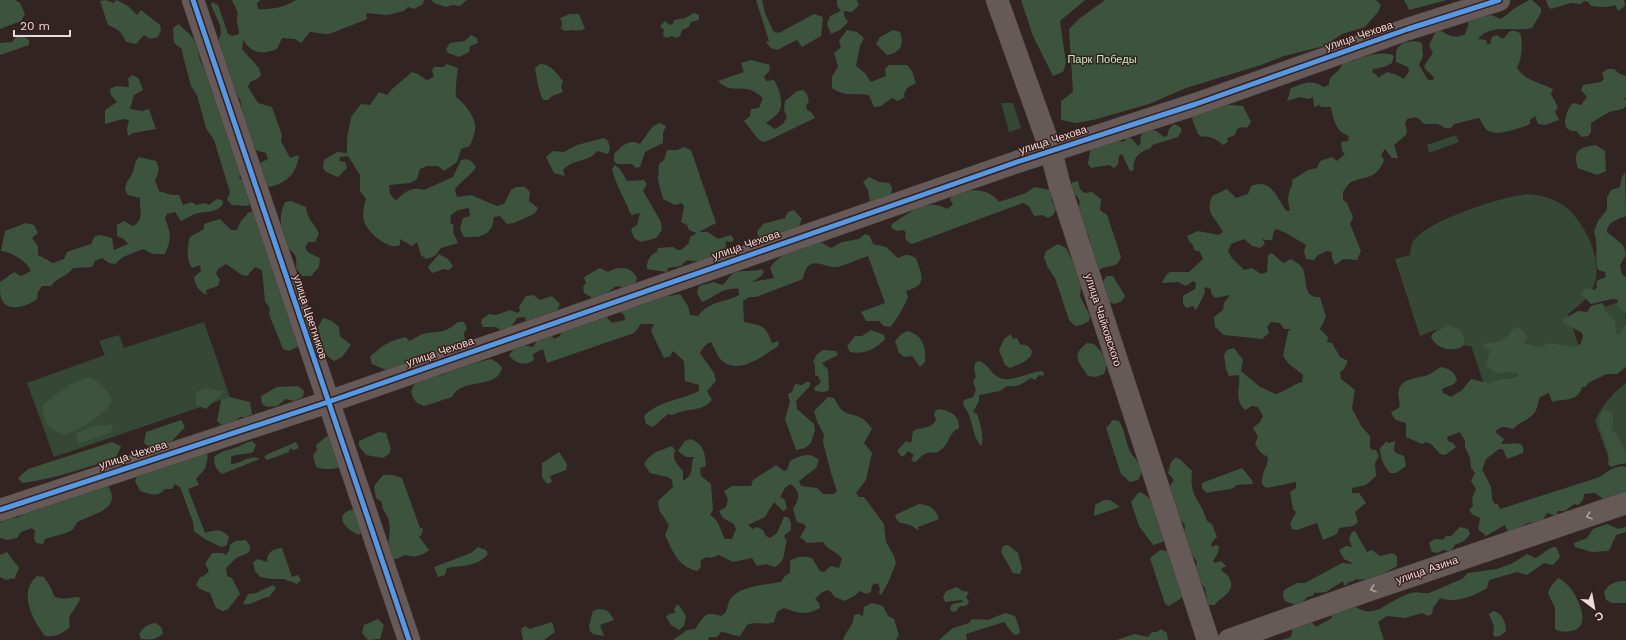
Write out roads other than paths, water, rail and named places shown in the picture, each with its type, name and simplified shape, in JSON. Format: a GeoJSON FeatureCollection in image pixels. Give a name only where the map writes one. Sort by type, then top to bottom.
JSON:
{"type":"FeatureCollection","features":[{"type":"Feature","properties":{"kind":"street","name":"улица Цветников"},"geometry":{"type":"LineString","coordinates":[[193,0],[409,640]]}},
{"type":"Feature","properties":{"kind":"street","name":"улица Чайковского"},"geometry":{"type":"LineString","coordinates":[[998,0],[1051,151],[1058,183],[1208,640]]}},
{"type":"Feature","properties":{"kind":"street","name":"улица Чехова"},"geometry":{"type":"LineString","coordinates":[[0,510],[328,402],[1051,151],[1188,106],[1408,29],[1499,0]]}},
{"type":"Feature","properties":{"kind":"street","name":"улица Азина"},"geometry":{"type":"LineString","coordinates":[[1229,640],[1361,593],[1626,503]]}},
{"type":"Feature","properties":{"kind":"park label","name":"Парк Победы"},"geometry":{"type":"Point","coordinates":[1102,59]}}]}
